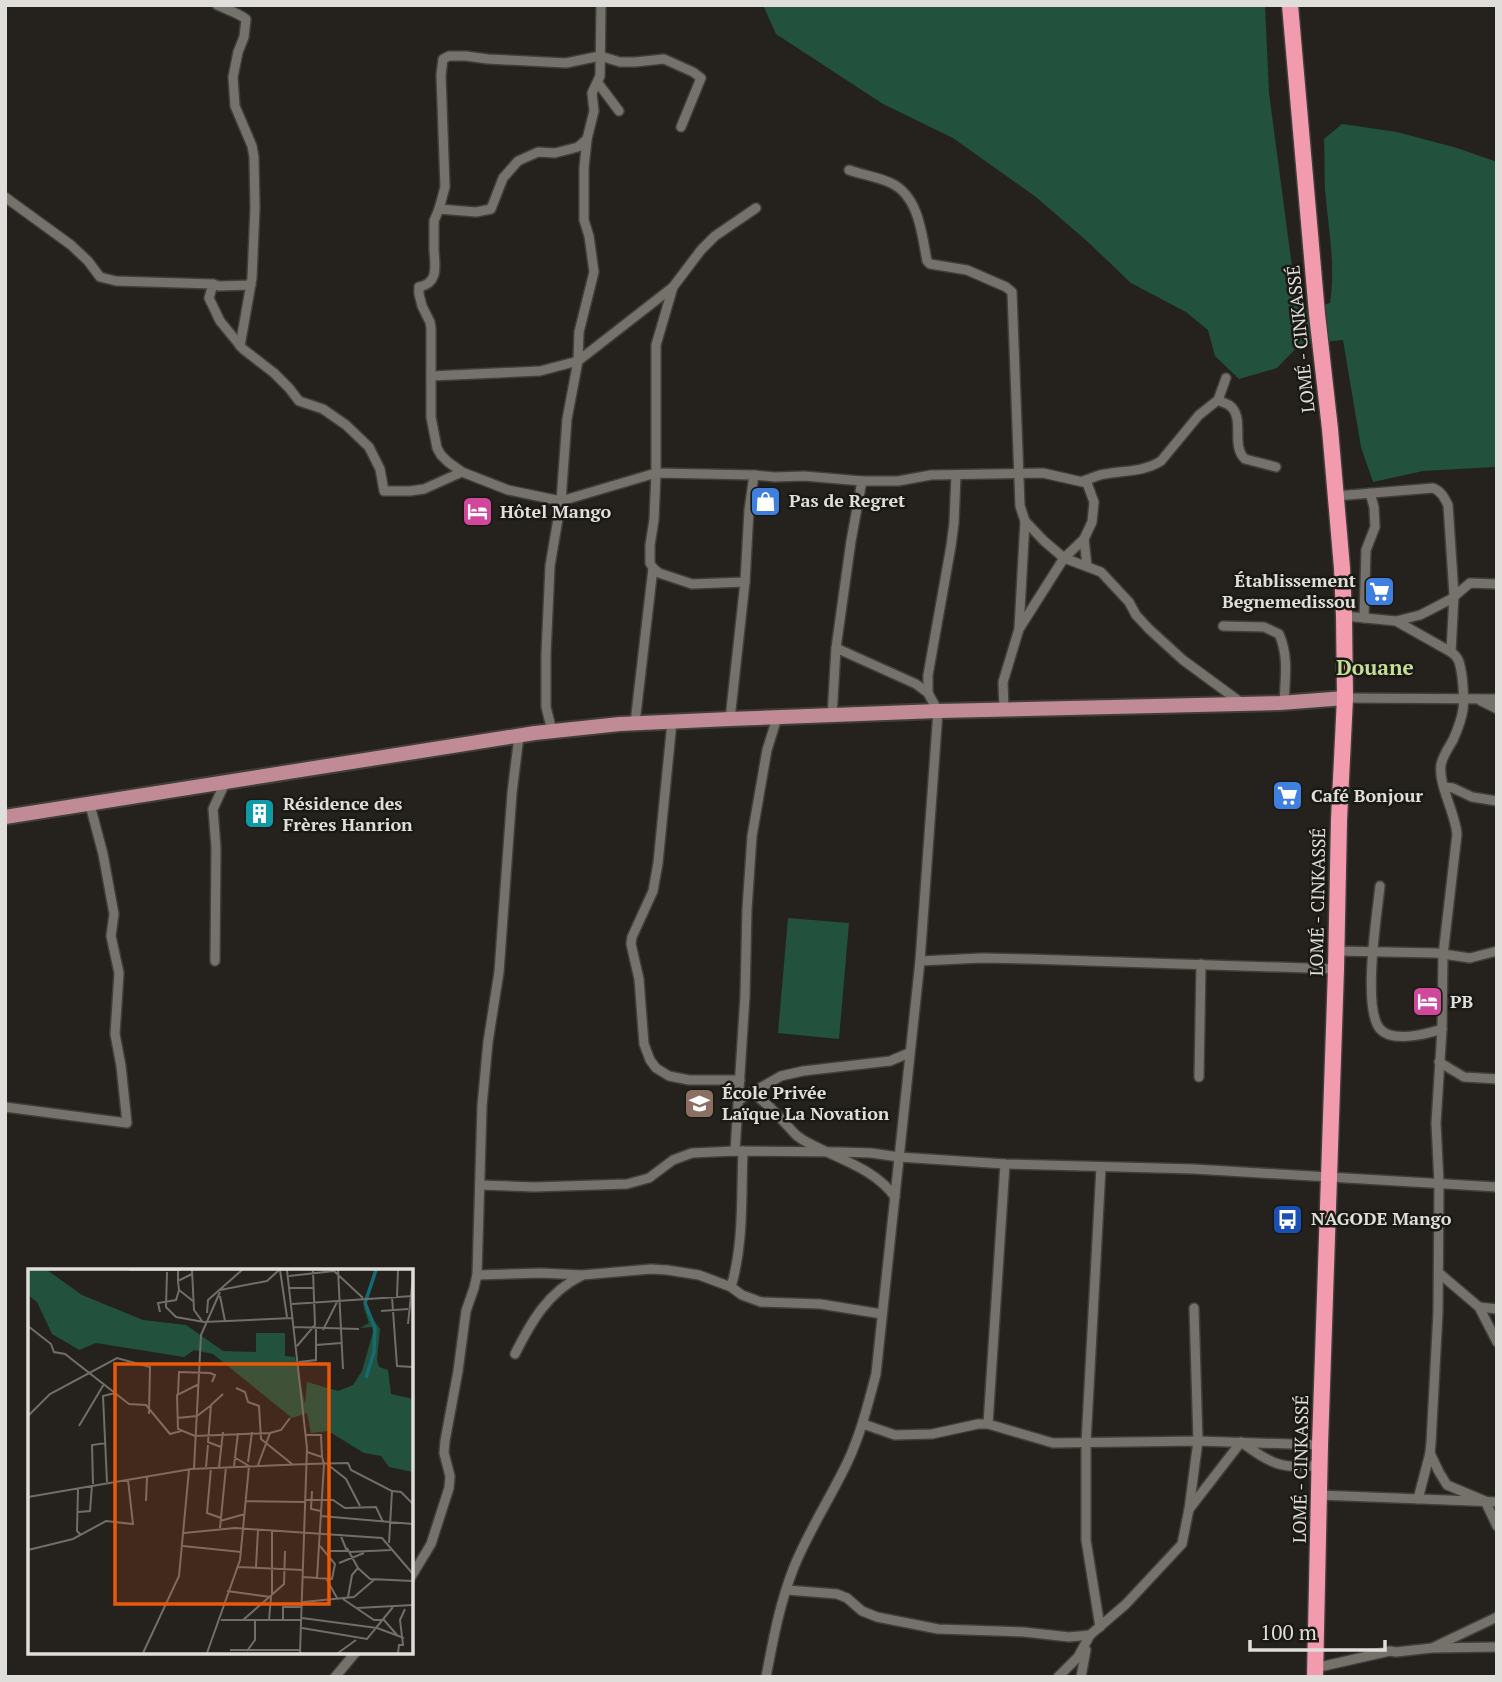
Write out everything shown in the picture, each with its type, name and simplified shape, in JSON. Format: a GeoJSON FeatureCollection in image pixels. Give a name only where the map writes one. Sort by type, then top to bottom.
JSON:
{"type":"FeatureCollection","features":[{"type":"Feature","properties":{"kind":"highway","name":"LOMÉ - CINKASSÉ"},"geometry":{"type":"LineString","coordinates":[[1290,5],[1336,496],[1344,616],[1345,698],[1339,820],[1315,1672]]}},
{"type":"Feature","properties":{"kind":"main road"},"geometry":{"type":"LineString","coordinates":[[5,817],[552,731],[635,723],[939,711],[1244,705],[1345,698]]}},
{"type":"Feature","properties":{"kind":"street"},"geometry":{"type":"LineString","coordinates":[[217,5],[246,19],[233,77],[234,106],[249,136],[254,157],[255,208],[251,285],[240,346]]}},
{"type":"Feature","properties":{"kind":"street"},"geometry":{"type":"LineString","coordinates":[[552,731],[546,706],[550,566],[561,501],[567,419],[578,361],[579,332],[594,272],[584,220],[584,168],[594,111],[592,93],[600,76],[601,5]]}},
{"type":"Feature","properties":{"kind":"street"},"geometry":{"type":"LineString","coordinates":[[681,127],[700,76],[664,59],[628,62],[600,56],[566,63],[488,59],[466,55],[443,59],[441,89],[445,187],[434,221],[435,272],[432,281],[419,288],[431,328],[431,416],[437,448],[448,462],[462,472],[508,490],[561,501],[656,473],[818,476],[862,481],[898,481],[931,475],[1043,473],[1083,481],[1089,486],[1094,502],[1092,522],[1084,539],[1064,558],[1019,628]]}},
{"type":"Feature","properties":{"kind":"street"},"geometry":{"type":"LineString","coordinates":[[598,83],[618,111]]}},
{"type":"Feature","properties":{"kind":"street"},"geometry":{"type":"LineString","coordinates":[[439,209],[476,212],[491,209],[503,178],[518,161],[538,152],[555,153],[578,147],[587,139]]}},
{"type":"Feature","properties":{"kind":"street"},"geometry":{"type":"LineString","coordinates":[[849,170],[893,184],[908,196],[920,225],[927,261],[930,264],[967,270],[1012,292],[1020,506],[1025,522],[1019,628],[1003,682],[1004,710]]}},
{"type":"Feature","properties":{"kind":"street"},"geometry":{"type":"LineString","coordinates":[[7,200],[71,245],[100,277],[116,281],[251,285]]}},
{"type":"Feature","properties":{"kind":"street"},"geometry":{"type":"LineString","coordinates":[[431,376],[540,371],[578,361],[673,287],[715,236],[756,208]]}},
{"type":"Feature","properties":{"kind":"street"},"geometry":{"type":"LineString","coordinates":[[214,284],[209,298],[220,321],[240,346],[274,373],[299,401],[323,409],[346,425],[369,447],[380,468],[384,491],[410,492],[424,489],[462,472]]}},
{"type":"Feature","properties":{"kind":"street"},"geometry":{"type":"LineString","coordinates":[[673,287],[656,345],[656,473],[650,562],[659,573],[692,584],[745,582]]}},
{"type":"Feature","properties":{"kind":"street"},"geometry":{"type":"LineString","coordinates":[[1083,481],[1101,475],[1133,471],[1161,461],[1199,415],[1218,400],[1226,378]]}},
{"type":"Feature","properties":{"kind":"street"},"geometry":{"type":"LineString","coordinates":[[1218,400],[1236,412],[1241,456],[1276,467]]}},
{"type":"Feature","properties":{"kind":"street"},"geometry":{"type":"LineString","coordinates":[[730,719],[754,475]]}},
{"type":"Feature","properties":{"kind":"street"},"geometry":{"type":"LineString","coordinates":[[928,693],[928,675],[953,535],[956,475]]}},
{"type":"Feature","properties":{"kind":"street"},"geometry":{"type":"LineString","coordinates":[[832,716],[836,648],[850,541],[862,481]]}},
{"type":"Feature","properties":{"kind":"street"},"geometry":{"type":"LineString","coordinates":[[1336,496],[1433,488],[1443,495],[1448,505],[1454,595],[1451,652]]}},
{"type":"Feature","properties":{"kind":"street"},"geometry":{"type":"LineString","coordinates":[[1364,618],[1366,550],[1375,527],[1370,493]]}},
{"type":"Feature","properties":{"kind":"street"},"geometry":{"type":"LineString","coordinates":[[1025,522],[1064,558],[1101,572],[1129,602],[1143,624],[1183,660],[1244,705]]}},
{"type":"Feature","properties":{"kind":"street"},"geometry":{"type":"LineString","coordinates":[[1084,539],[1087,566]]}},
{"type":"Feature","properties":{"kind":"street"},"geometry":{"type":"LineString","coordinates":[[635,723],[653,568]]}},
{"type":"Feature","properties":{"kind":"street"},"geometry":{"type":"LineString","coordinates":[[1344,616],[1396,621],[1420,615],[1451,598],[1470,583],[1497,584]]}},
{"type":"Feature","properties":{"kind":"street"},"geometry":{"type":"LineString","coordinates":[[1396,621],[1457,656],[1464,699],[1464,712],[1441,764],[1444,787],[1456,822],[1457,834],[1443,955],[1436,1123],[1439,1183],[1438,1312],[1430,1453],[1418,1499]]}},
{"type":"Feature","properties":{"kind":"street"},"geometry":{"type":"LineString","coordinates":[[1223,626],[1264,627],[1279,634],[1286,657],[1284,703]]}},
{"type":"Feature","properties":{"kind":"street"},"geometry":{"type":"LineString","coordinates":[[766,1677],[775,1632],[794,1568],[848,1461],[863,1424],[876,1374],[920,961],[939,711],[928,693],[916,684],[836,648]]}},
{"type":"Feature","properties":{"kind":"street"},"geometry":{"type":"LineString","coordinates":[[1345,698],[1497,699]]}},
{"type":"Feature","properties":{"kind":"street"},"geometry":{"type":"LineString","coordinates":[[1480,700],[1497,709]]}},
{"type":"Feature","properties":{"kind":"street"},"geometry":{"type":"LineString","coordinates":[[731,1287],[741,1241],[738,1100],[752,836],[767,750],[777,718]]}},
{"type":"Feature","properties":{"kind":"street"},"geometry":{"type":"LineString","coordinates":[[672,722],[653,891],[631,944],[639,979],[644,1044],[656,1069],[669,1076],[689,1080],[740,1080]]}},
{"type":"Feature","properties":{"kind":"street"},"geometry":{"type":"LineString","coordinates":[[413,1574],[431,1544],[449,1488],[445,1441],[466,1311],[477,1275],[482,1106],[488,1042],[499,972],[512,793],[519,736]]}},
{"type":"Feature","properties":{"kind":"street"},"geometry":{"type":"LineString","coordinates":[[215,961],[216,848],[213,809],[225,783]]}},
{"type":"Feature","properties":{"kind":"street"},"geometry":{"type":"LineString","coordinates":[[1444,787],[1454,788],[1472,797],[1497,801]]}},
{"type":"Feature","properties":{"kind":"street"},"geometry":{"type":"LineString","coordinates":[[5,1107],[127,1123],[115,1034],[119,973],[111,936],[114,914],[90,805]]}},
{"type":"Feature","properties":{"kind":"street"},"geometry":{"type":"LineString","coordinates":[[1380,886],[1373,952],[1374,1018],[1381,1031],[1390,1035],[1425,1035],[1441,1029]]}},
{"type":"Feature","properties":{"kind":"street"},"geometry":{"type":"LineString","coordinates":[[1337,951],[1436,953],[1470,958],[1497,951]]}},
{"type":"Feature","properties":{"kind":"street"},"geometry":{"type":"LineString","coordinates":[[920,961],[982,958],[1336,969]]}},
{"type":"Feature","properties":{"kind":"street"},"geometry":{"type":"LineString","coordinates":[[1199,1077],[1201,964]]}},
{"type":"Feature","properties":{"kind":"street"},"geometry":{"type":"LineString","coordinates":[[738,1100],[781,1076],[890,1061],[909,1053]]}},
{"type":"Feature","properties":{"kind":"street"},"geometry":{"type":"LineString","coordinates":[[1439,1062],[1464,1077],[1497,1079]]}},
{"type":"Feature","properties":{"kind":"street"},"geometry":{"type":"LineString","coordinates":[[752,1092],[796,1135],[873,1175],[887,1186],[895,1197]]}},
{"type":"Feature","properties":{"kind":"street"},"geometry":{"type":"LineString","coordinates":[[480,1185],[534,1187],[627,1184],[649,1178],[673,1160],[692,1153],[823,1151],[1005,1164],[1194,1169],[1497,1187]]}},
{"type":"Feature","properties":{"kind":"street"},"geometry":{"type":"LineString","coordinates":[[988,1424],[1005,1164]]}},
{"type":"Feature","properties":{"kind":"street"},"geometry":{"type":"LineString","coordinates":[[1100,1627],[1086,1539],[1086,1443],[1101,1167]]}},
{"type":"Feature","properties":{"kind":"street"},"geometry":{"type":"LineString","coordinates":[[477,1275],[582,1275],[651,1269],[693,1273],[761,1302],[820,1304],[882,1314]]}},
{"type":"Feature","properties":{"kind":"street"},"geometry":{"type":"LineString","coordinates":[[1438,1273],[1479,1307],[1497,1342]]}},
{"type":"Feature","properties":{"kind":"street"},"geometry":{"type":"LineString","coordinates":[[515,1354],[536,1314],[562,1288],[582,1275]]}},
{"type":"Feature","properties":{"kind":"street"},"geometry":{"type":"LineString","coordinates":[[1479,1307],[1497,1309]]}},
{"type":"Feature","properties":{"kind":"street"},"geometry":{"type":"LineString","coordinates":[[1058,1677],[1078,1657],[1090,1635],[1126,1604],[1182,1544],[1198,1441],[1194,1308]]}},
{"type":"Feature","properties":{"kind":"street"},"geometry":{"type":"LineString","coordinates":[[863,1424],[895,1435],[932,1434],[988,1424],[1053,1443],[1198,1441],[1320,1445]]}},
{"type":"Feature","properties":{"kind":"street"},"geometry":{"type":"LineString","coordinates":[[1241,1442],[1278,1465],[1320,1465]]}},
{"type":"Feature","properties":{"kind":"street"},"geometry":{"type":"LineString","coordinates":[[1188,1509],[1241,1442]]}},
{"type":"Feature","properties":{"kind":"street"},"geometry":{"type":"LineString","coordinates":[[1430,1453],[1447,1485],[1485,1501],[1497,1526]]}},
{"type":"Feature","properties":{"kind":"street"},"geometry":{"type":"LineString","coordinates":[[1320,1494],[1497,1502]]}},
{"type":"Feature","properties":{"kind":"street"},"geometry":{"type":"LineString","coordinates":[[787,1590],[837,1594],[847,1598],[862,1611],[877,1617],[938,1629],[1024,1632],[1069,1637],[1090,1635]]}},
{"type":"Feature","properties":{"kind":"street"},"geometry":{"type":"LineString","coordinates":[[1433,1648],[1497,1617]]}},
{"type":"Feature","properties":{"kind":"street"},"geometry":{"type":"LineString","coordinates":[[1081,1677],[1090,1635]]}},
{"type":"Feature","properties":{"kind":"street"},"geometry":{"type":"LineString","coordinates":[[1315,1672],[1390,1651],[1497,1647]]}},
{"type":"Feature","properties":{"kind":"street"},"geometry":{"type":"LineString","coordinates":[[335,1677],[354,1654]]}},
{"type":"Feature","properties":{"kind":"green space"},"geometry":{"type":"Polygon","coordinates":[[[763,5],[1265,5],[1269,93],[1294,282],[1306,311],[1330,303],[1332,260],[1325,189],[1324,139],[1342,124],[1397,132],[1497,162],[1497,469],[1423,471],[1373,482],[1361,447],[1343,340],[1299,345],[1277,368],[1239,379],[1215,356],[1208,330],[1186,312],[1131,283],[1036,197],[953,138],[883,104],[776,34],[763,5]]]}},
{"type":"Feature","properties":{"kind":"green space"},"geometry":{"type":"Polygon","coordinates":[[[788,918],[849,923],[839,1039],[778,1033],[788,918]]]}},
{"type":"Feature","properties":{"kind":"place","name":"Pas de Regret"},"geometry":{"type":"Point","coordinates":[766,501]}},
{"type":"Feature","properties":{"kind":"place","name":"Hôtel Mango"},"geometry":{"type":"Point","coordinates":[477,512]}},
{"type":"Feature","properties":{"kind":"place","name":"Établissement Begnemedissou"},"geometry":{"type":"Point","coordinates":[1379,591]}},
{"type":"Feature","properties":{"kind":"place","name":"Café Bonjour"},"geometry":{"type":"Point","coordinates":[1288,796]}},
{"type":"Feature","properties":{"kind":"place","name":"Résidence des Frères Hanrion"},"geometry":{"type":"Point","coordinates":[260,814]}},
{"type":"Feature","properties":{"kind":"place","name":"PB"},"geometry":{"type":"Point","coordinates":[1427,1002]}},
{"type":"Feature","properties":{"kind":"place","name":"École Privée Laïque La Novation"},"geometry":{"type":"Point","coordinates":[699,1103]}},
{"type":"Feature","properties":{"kind":"place","name":"NAGODE Mango"},"geometry":{"type":"Point","coordinates":[1288,1219]}},
{"type":"Feature","properties":{"kind":"district","name":"Douane"},"geometry":{"type":"Point","coordinates":[1375,668]}}]}
